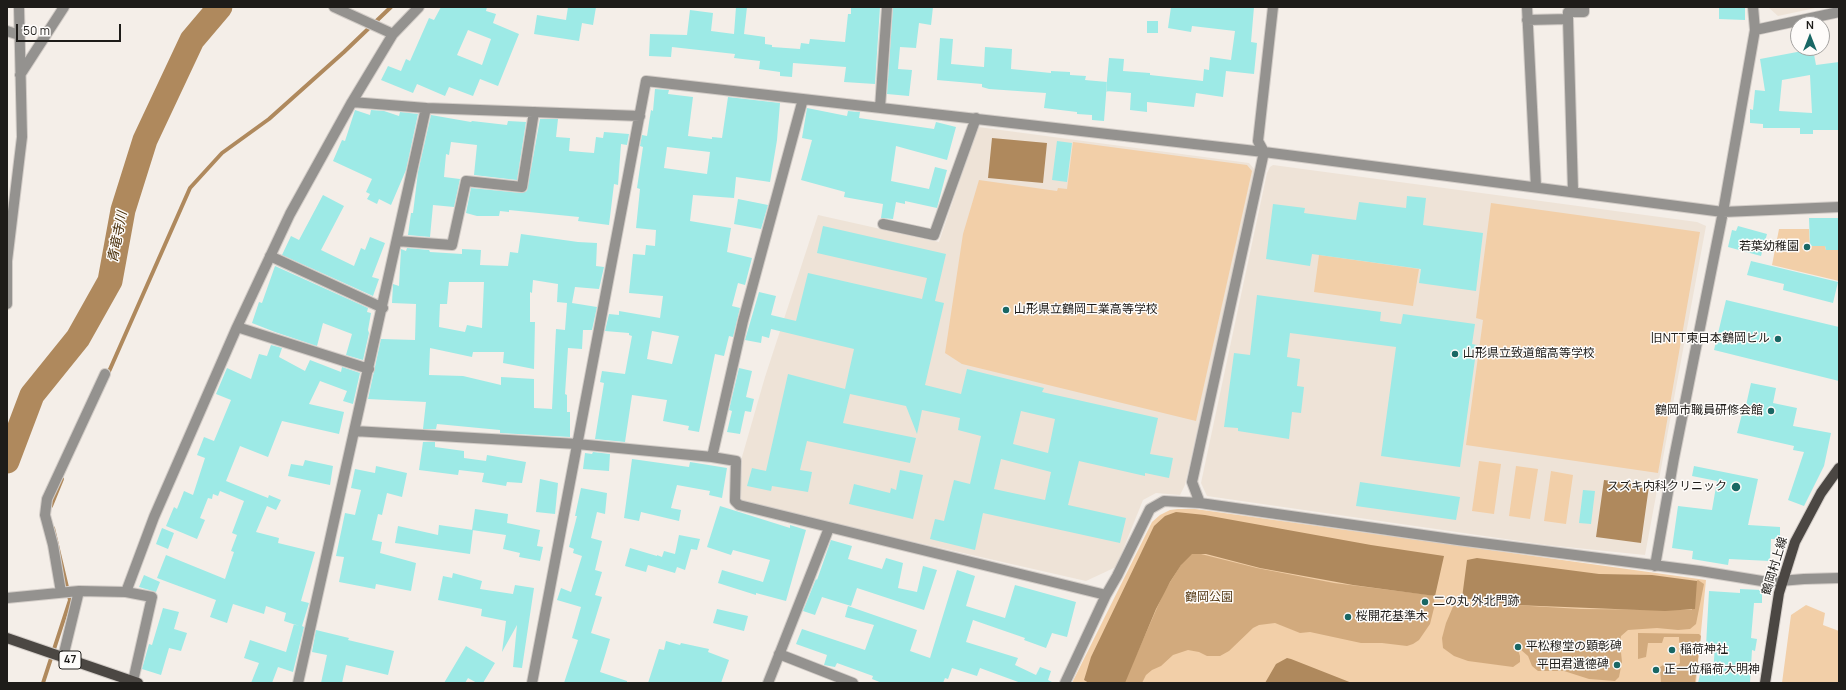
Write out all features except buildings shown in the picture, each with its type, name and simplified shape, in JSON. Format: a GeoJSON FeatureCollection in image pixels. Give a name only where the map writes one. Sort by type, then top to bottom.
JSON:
{"type":"FeatureCollection","features":[{"type":"Feature","properties":{"kind":"main road","name":"鶴岡村上線"},"geometry":{"type":"LineString","coordinates":[[1765,683],[1779,593],[1795,542],[1821,493],[1839,468]]}},
{"type":"Feature","properties":{"kind":"main road","name":"47"},"geometry":{"type":"LineString","coordinates":[[7,638],[136,682]]}},
{"type":"Feature","properties":{"kind":"street"},"geometry":{"type":"LineString","coordinates":[[7,304],[8,261],[22,137],[19,7]]}},
{"type":"Feature","properties":{"kind":"street"},"geometry":{"type":"LineString","coordinates":[[20,75],[64,7]]}},
{"type":"Feature","properties":{"kind":"street"},"geometry":{"type":"LineString","coordinates":[[334,7],[393,34]]}},
{"type":"Feature","properties":{"kind":"street"},"geometry":{"type":"LineString","coordinates":[[126,592],[154,517],[236,327],[290,214],[352,102],[393,34],[419,7]]}},
{"type":"Feature","properties":{"kind":"street"},"geometry":{"type":"LineString","coordinates":[[880,108],[887,7]]}},
{"type":"Feature","properties":{"kind":"street"},"geometry":{"type":"LineString","coordinates":[[1200,503],[1192,482],[1264,152],[1258,141],[1273,7]]}},
{"type":"Feature","properties":{"kind":"street"},"geometry":{"type":"LineString","coordinates":[[1527,7],[1536,187]]}},
{"type":"Feature","properties":{"kind":"street"},"geometry":{"type":"LineString","coordinates":[[1573,191],[1568,12],[1584,12],[1584,7]]}},
{"type":"Feature","properties":{"kind":"street"},"geometry":{"type":"LineString","coordinates":[[1656,566],[1674,458],[1723,212],[1754,30],[1753,7]]}},
{"type":"Feature","properties":{"kind":"street"},"geometry":{"type":"LineString","coordinates":[[1754,30],[1839,12]]}},
{"type":"Feature","properties":{"kind":"street"},"geometry":{"type":"LineString","coordinates":[[1527,20],[1568,19]]}},
{"type":"Feature","properties":{"kind":"street"},"geometry":{"type":"LineString","coordinates":[[7,31],[19,35]]}},
{"type":"Feature","properties":{"kind":"street"},"geometry":{"type":"LineString","coordinates":[[532,683],[646,81],[1264,152],[1573,191],[1723,212],[1839,207]]}},
{"type":"Feature","properties":{"kind":"street"},"geometry":{"type":"LineString","coordinates":[[712,457],[743,321],[803,99]]}},
{"type":"Feature","properties":{"kind":"street"},"geometry":{"type":"LineString","coordinates":[[352,102],[426,108],[640,116]]}},
{"type":"Feature","properties":{"kind":"street"},"geometry":{"type":"LineString","coordinates":[[298,683],[383,308],[426,108]]}},
{"type":"Feature","properties":{"kind":"street"},"geometry":{"type":"LineString","coordinates":[[397,241],[452,245],[466,181],[522,187],[534,112]]}},
{"type":"Feature","properties":{"kind":"street"},"geometry":{"type":"LineString","coordinates":[[883,224],[934,235],[976,118]]}},
{"type":"Feature","properties":{"kind":"street"},"geometry":{"type":"LineString","coordinates":[[270,256],[383,308]]}},
{"type":"Feature","properties":{"kind":"street"},"geometry":{"type":"LineString","coordinates":[[236,327],[369,369]]}},
{"type":"Feature","properties":{"kind":"street"},"geometry":{"type":"LineString","coordinates":[[61,592],[53,545],[45,514],[47,499],[105,374]]}},
{"type":"Feature","properties":{"kind":"street"},"geometry":{"type":"LineString","coordinates":[[354,431],[577,444],[712,457],[736,461],[735,501],[739,505],[1106,595]]}},
{"type":"Feature","properties":{"kind":"street"},"geometry":{"type":"LineString","coordinates":[[1065,683],[1106,595],[1150,509],[1164,500],[1200,503],[1768,582],[1839,578]]}},
{"type":"Feature","properties":{"kind":"street"},"geometry":{"type":"LineString","coordinates":[[768,683],[829,528]]}},
{"type":"Feature","properties":{"kind":"street"},"geometry":{"type":"LineString","coordinates":[[63,657],[79,591]]}},
{"type":"Feature","properties":{"kind":"street"},"geometry":{"type":"LineString","coordinates":[[7,598],[79,591],[126,592],[152,597],[136,682]]}},
{"type":"Feature","properties":{"kind":"street"},"geometry":{"type":"LineString","coordinates":[[779,654],[853,683]]}},
{"type":"Feature","properties":{"kind":"shaded area"},"geometry":{"type":"Polygon","coordinates":[[[1768,7],[1820,7],[1778,16],[1768,7]]]}},
{"type":"Feature","properties":{"kind":"shaded area","name":"山形県立鶴岡工業高等学校"},"geometry":{"type":"Polygon","coordinates":[[[978,127],[1249,163],[1255,170],[1185,485],[1180,495],[1156,493],[1143,500],[1116,567],[1086,581],[744,503],[740,497],[742,457],[765,377],[818,215],[939,242],[978,127]]]}},
{"type":"Feature","properties":{"kind":"shaded area"},"geometry":{"type":"Polygon","coordinates":[[[992,138],[1047,143],[1043,183],[988,178],[992,138]]]}},
{"type":"Feature","properties":{"kind":"shaded area","name":"山形県立致道館高等学校"},"geometry":{"type":"Polygon","coordinates":[[[1273,165],[1697,222],[1706,226],[1645,555],[1547,545],[1207,496],[1201,483],[1267,173],[1273,165]]]}},
{"type":"Feature","properties":{"kind":"shaded area"},"geometry":{"type":"Polygon","coordinates":[[[1604,480],[1649,486],[1641,543],[1596,537],[1604,480]]]}},
{"type":"Feature","properties":{"kind":"shaded area"},"geometry":{"type":"Polygon","coordinates":[[[1176,512],[1205,515],[1371,545],[1444,556],[1435,596],[1353,585],[1260,568],[1206,554],[1192,554],[1181,565],[1170,582],[1156,609],[1125,683],[1089,683],[1084,680],[1091,657],[1154,526],[1165,516],[1176,512]]]}},
{"type":"Feature","properties":{"kind":"shaded area"},"geometry":{"type":"Polygon","coordinates":[[[1477,558],[1599,574],[1652,575],[1697,581],[1695,609],[1665,611],[1515,605],[1462,598],[1467,560],[1477,558]]]}},
{"type":"Feature","properties":{"kind":"shaded area"},"geometry":{"type":"Polygon","coordinates":[[[1287,658],[1352,683],[1265,683],[1276,664],[1287,658]]]}},
{"type":"Feature","properties":{"kind":"green space"},"geometry":{"type":"Polygon","coordinates":[[[1073,142],[1247,165],[1252,171],[1196,421],[962,364],[945,353],[963,234],[979,180],[1057,191],[1058,188],[1067,189],[1073,142]]]}},
{"type":"Feature","properties":{"kind":"green space"},"geometry":{"type":"Polygon","coordinates":[[[1491,203],[1700,232],[1658,473],[1466,445],[1483,320],[1476,318],[1491,203]]]}},
{"type":"Feature","properties":{"kind":"green space","name":"若葉幼稚園"},"geometry":{"type":"Polygon","coordinates":[[[1779,229],[1809,229],[1810,246],[1825,246],[1826,250],[1839,250],[1839,281],[1772,265],[1779,229]]]}},
{"type":"Feature","properties":{"kind":"green space"},"geometry":{"type":"Polygon","coordinates":[[[1319,255],[1419,269],[1413,306],[1314,292],[1319,255]]]}},
{"type":"Feature","properties":{"kind":"green space"},"geometry":{"type":"Polygon","coordinates":[[[1479,461],[1501,464],[1494,514],[1472,511],[1479,461]]]}},
{"type":"Feature","properties":{"kind":"green space"},"geometry":{"type":"Polygon","coordinates":[[[1516,466],[1538,469],[1530,519],[1509,516],[1516,466]]]}},
{"type":"Feature","properties":{"kind":"green space"},"geometry":{"type":"Polygon","coordinates":[[[1551,471],[1573,475],[1566,524],[1544,521],[1551,471]]]}},
{"type":"Feature","properties":{"kind":"green space","name":"鶴岡公園"},"geometry":{"type":"Polygon","coordinates":[[[1195,509],[1706,580],[1696,683],[1072,683],[1152,522],[1160,515],[1170,510],[1195,509]]]}},
{"type":"Feature","properties":{"kind":"green space"},"geometry":{"type":"Polygon","coordinates":[[[1197,553],[1257,568],[1334,583],[1430,595],[1433,596],[1435,604],[1430,624],[1419,640],[1407,646],[1382,643],[1361,643],[1310,632],[1300,633],[1275,623],[1259,625],[1253,628],[1229,651],[1220,656],[1207,656],[1199,652],[1188,650],[1173,655],[1161,666],[1152,670],[1146,675],[1142,683],[1124,683],[1164,592],[1182,563],[1191,554],[1197,553]]]}},
{"type":"Feature","properties":{"kind":"green space"},"geometry":{"type":"Polygon","coordinates":[[[1698,580],[1704,584],[1696,624],[1690,629],[1678,630],[1657,628],[1628,630],[1621,636],[1620,643],[1622,662],[1619,677],[1615,681],[1589,679],[1564,671],[1538,671],[1532,666],[1528,656],[1520,649],[1518,650],[1520,662],[1513,667],[1468,661],[1454,656],[1443,648],[1442,638],[1446,623],[1455,602],[1460,601],[1471,604],[1478,603],[1581,609],[1692,610],[1695,582],[1698,580]]]}},
{"type":"Feature","properties":{"kind":"green space"},"geometry":{"type":"Polygon","coordinates":[[[1806,605],[1825,613],[1823,625],[1839,631],[1839,683],[1782,683],[1791,615],[1806,605]]]}},
{"type":"Feature","properties":{"kind":"green space"},"geometry":{"type":"Polygon","coordinates":[[[1638,633],[1699,634],[1701,636],[1695,683],[1661,683],[1660,667],[1663,665],[1678,665],[1680,663],[1679,637],[1664,637],[1662,643],[1648,643],[1646,657],[1638,659],[1638,633]]]}},
{"type":"Feature","properties":{"kind":"waterway","name":"青竜寺川"},"geometry":{"type":"LineString","coordinates":[[7,461],[32,395],[78,338],[110,281],[123,210],[145,140],[192,40],[220,7]]}},
{"type":"Feature","properties":{"kind":"waterway"},"geometry":{"type":"LineString","coordinates":[[107,376],[190,188],[222,153],[269,119],[344,52],[391,7]]}},
{"type":"Feature","properties":{"kind":"waterway"},"geometry":{"type":"LineString","coordinates":[[51,506],[62,479]]}},
{"type":"Feature","properties":{"kind":"waterway"},"geometry":{"type":"LineString","coordinates":[[43,683],[70,600],[53,528]]}},
{"type":"Feature","properties":{"kind":"place","name":"若葉幼稚園"},"geometry":{"type":"Point","coordinates":[1807,247]}},
{"type":"Feature","properties":{"kind":"place","name":"山形県立鶴岡工業高等学校"},"geometry":{"type":"Point","coordinates":[1006,310]}},
{"type":"Feature","properties":{"kind":"place","name":"旧NTT東日本鶴岡ビル"},"geometry":{"type":"Point","coordinates":[1778,339]}},
{"type":"Feature","properties":{"kind":"place","name":"山形県立致道館高等学校"},"geometry":{"type":"Point","coordinates":[1455,354]}},
{"type":"Feature","properties":{"kind":"place","name":"鶴岡市職員研修会館"},"geometry":{"type":"Point","coordinates":[1771,411]}},
{"type":"Feature","properties":{"kind":"place","name":"スズキ内科クリニック"},"geometry":{"type":"Point","coordinates":[1736,487]}},
{"type":"Feature","properties":{"kind":"place","name":"二の丸 外北門跡"},"geometry":{"type":"Point","coordinates":[1425,602]}},
{"type":"Feature","properties":{"kind":"place","name":"桜開花基準木"},"geometry":{"type":"Point","coordinates":[1348,617]}},
{"type":"Feature","properties":{"kind":"place","name":"平松穆堂の顕彰碑"},"geometry":{"type":"Point","coordinates":[1518,647]}},
{"type":"Feature","properties":{"kind":"place","name":"稲荷神社"},"geometry":{"type":"Point","coordinates":[1672,650]}},
{"type":"Feature","properties":{"kind":"place","name":"平田君遺德碑"},"geometry":{"type":"Point","coordinates":[1617,665]}},
{"type":"Feature","properties":{"kind":"place","name":"正一位稲荷大明神"},"geometry":{"type":"Point","coordinates":[1656,670]}}]}
